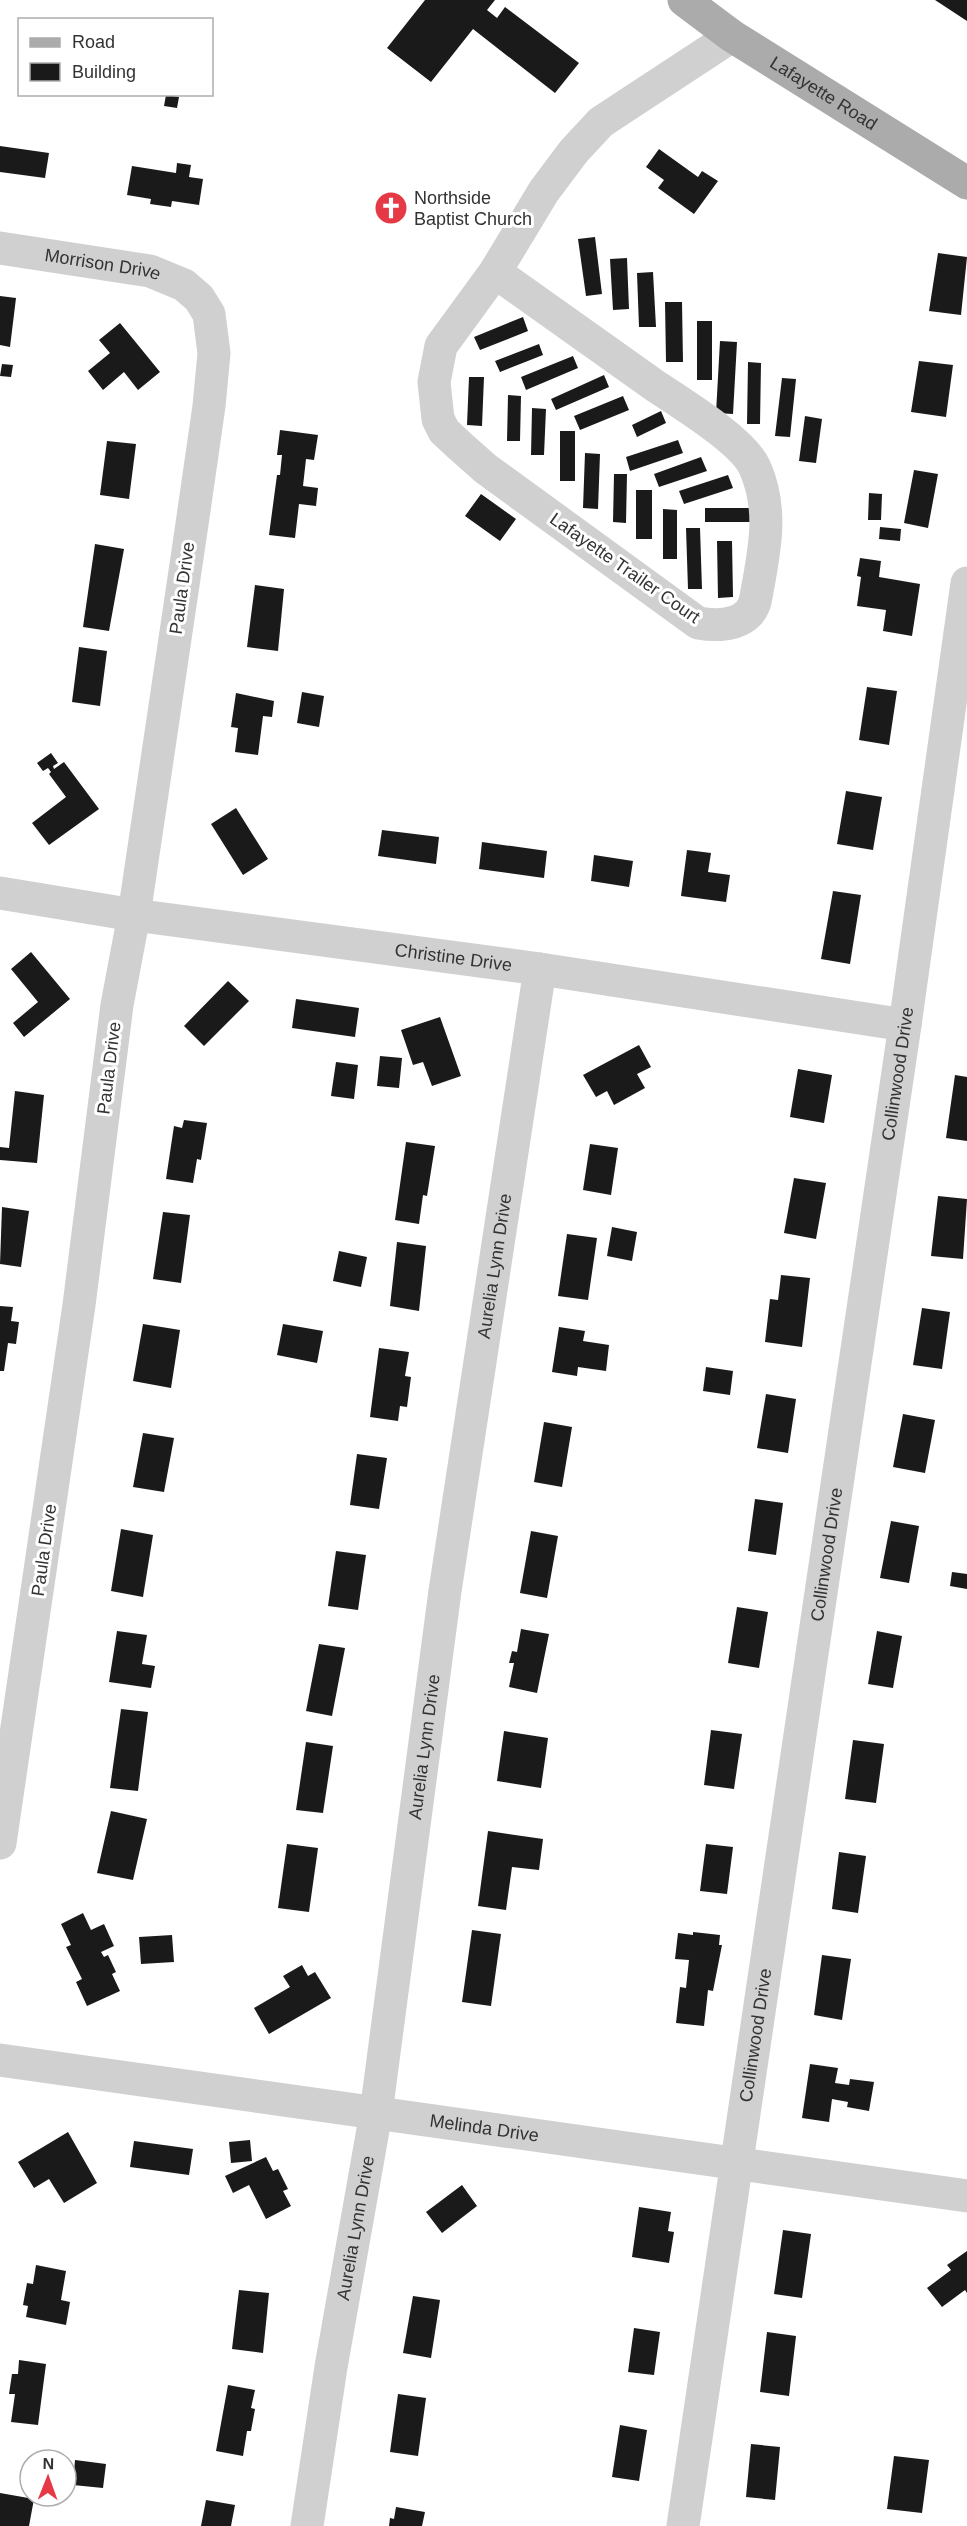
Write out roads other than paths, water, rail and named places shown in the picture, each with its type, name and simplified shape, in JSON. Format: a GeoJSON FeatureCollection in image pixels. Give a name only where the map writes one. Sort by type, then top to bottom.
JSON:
{"type":"FeatureCollection","features":[{"type":"Feature","properties":{"kind":"main road","name":"Lafayette Road"},"geometry":{"type":"LineString","coordinates":[[684,0],[732,36],[967,183]]}},
{"type":"Feature","properties":{"kind":"street","name":"Lafayette Trailer Court"},"geometry":{"type":"LineString","coordinates":[[495,272],[720,431],[755,465],[766,502],[768,525],[755,606],[745,617],[730,624],[698,623],[486,469],[444,431],[438,419],[434,382],[441,346],[495,272],[544,192],[574,151],[600,122],[732,36]]}},
{"type":"Feature","properties":{"kind":"street","name":"Morrison Drive"},"geometry":{"type":"LineString","coordinates":[[0,248],[150,271],[184,285],[199,298]]}},
{"type":"Feature","properties":{"kind":"street","name":"Paula Drive"},"geometry":{"type":"LineString","coordinates":[[0,1843],[79,1305],[117,1005],[134,915],[209,406],[213,332],[209,314],[199,298]]}},
{"type":"Feature","properties":{"kind":"street","name":"Collinwood Drive"},"geometry":{"type":"LineString","coordinates":[[683,2526],[906,1025],[967,583]]}},
{"type":"Feature","properties":{"kind":"street","name":"Christine Drive"},"geometry":{"type":"LineString","coordinates":[[0,893],[134,915],[540,969],[906,1025]]}},
{"type":"Feature","properties":{"kind":"street","name":"Aurelia Lynn Drive"},"geometry":{"type":"LineString","coordinates":[[307,2526],[331,2367],[376,2113],[445,1591],[540,969]]}},
{"type":"Feature","properties":{"kind":"street","name":"Melinda Drive"},"geometry":{"type":"LineString","coordinates":[[0,2060],[967,2196]]}},
{"type":"Feature","properties":{"kind":"place","name":"Northside Baptist Church"},"geometry":{"type":"Point","coordinates":[391,208]}}]}
